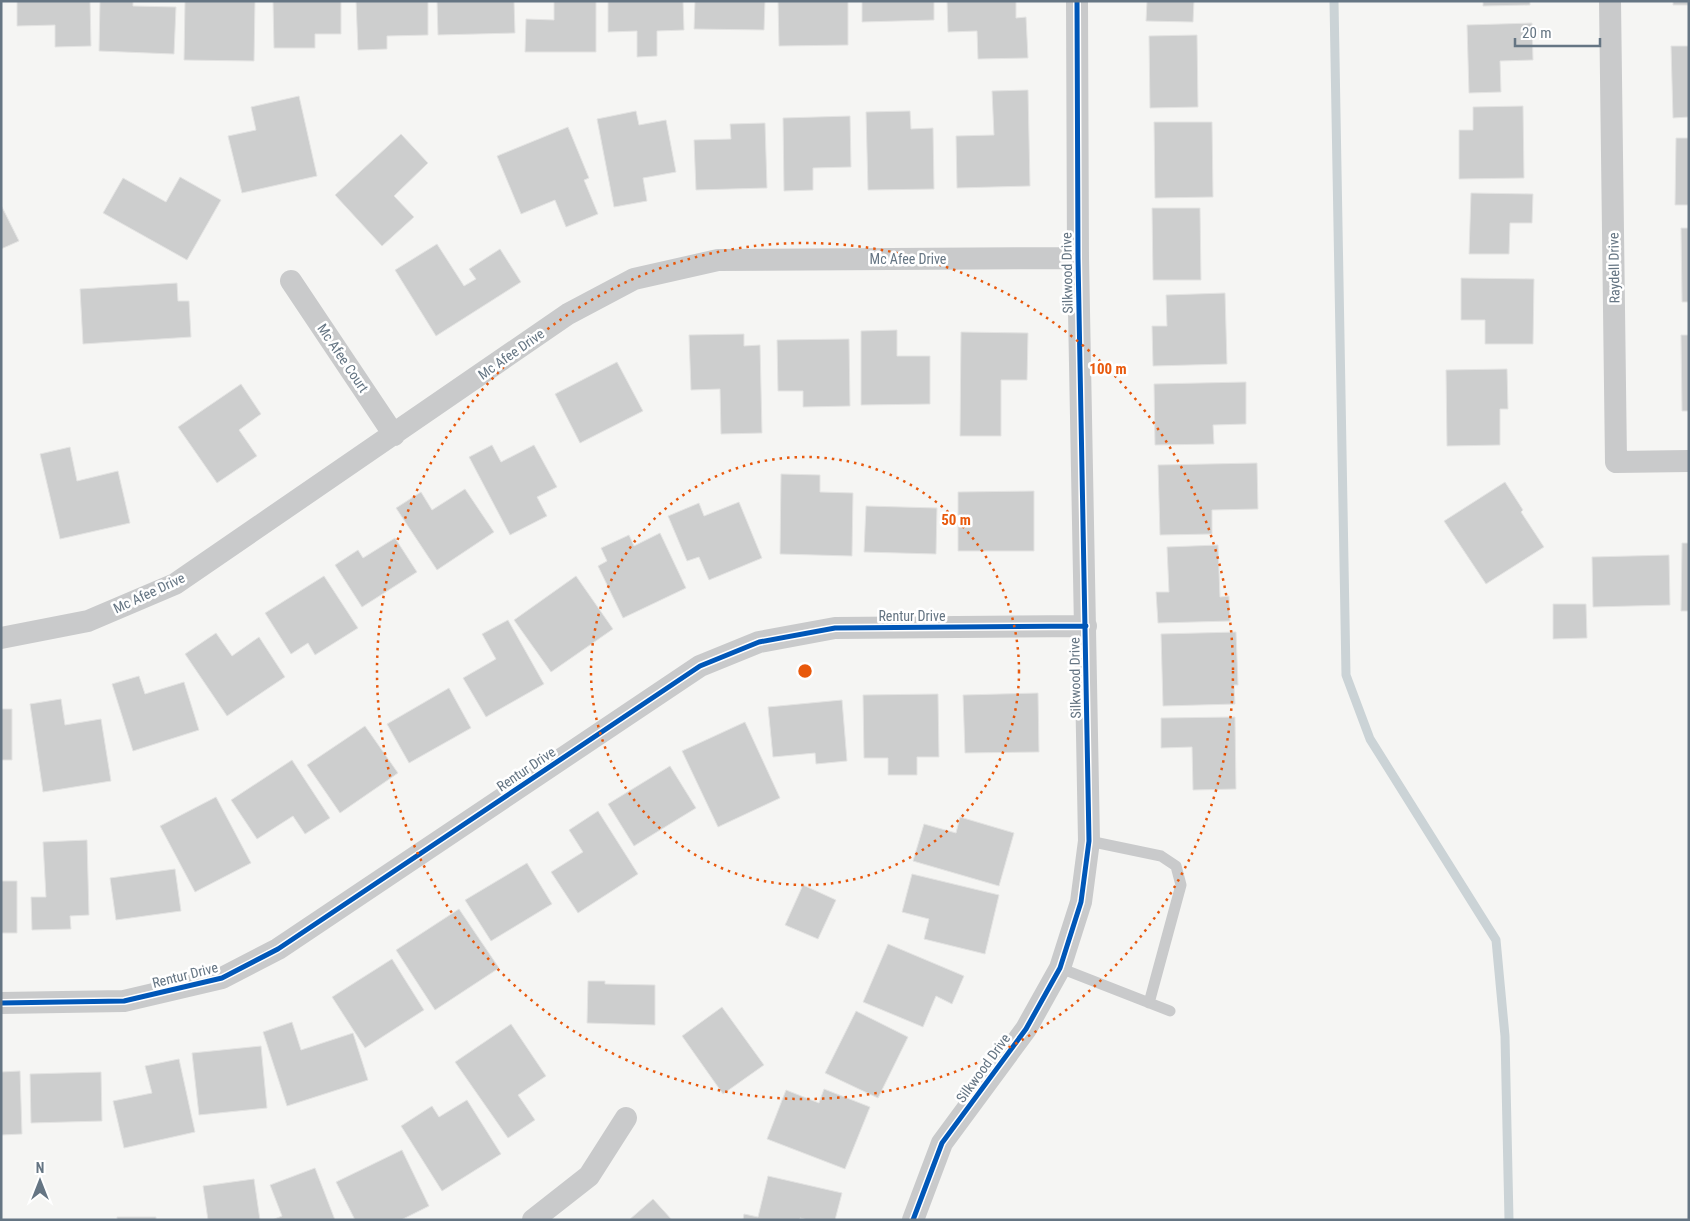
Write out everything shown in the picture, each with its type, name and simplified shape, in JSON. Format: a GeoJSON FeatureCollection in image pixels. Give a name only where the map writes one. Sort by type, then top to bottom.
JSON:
{"type":"FeatureCollection","features":[{"type":"Feature","properties":{"kind":"street","name":"Silkwood Drive"},"geometry":{"type":"LineString","coordinates":[[913,1220],[942,1144],[1026,1029],[1060,968],[1081,902],[1089,841],[1078,258],[1077,1]]}},
{"type":"Feature","properties":{"kind":"street","name":"Raydell Drive"},"geometry":{"type":"LineString","coordinates":[[1610,1],[1616,462],[1689,461]]}},
{"type":"Feature","properties":{"kind":"street","name":"Mc Afee Drive"},"geometry":{"type":"LineString","coordinates":[[1,638],[88,621],[175,584],[568,314],[634,280],[718,260],[1078,258]]}},
{"type":"Feature","properties":{"kind":"street","name":"Mc Afee Court"},"geometry":{"type":"LineString","coordinates":[[291,281],[394,435]]}},
{"type":"Feature","properties":{"kind":"street","name":"Rentur Drive"},"geometry":{"type":"LineString","coordinates":[[1,1003],[124,1001],[222,978],[278,949],[700,666],[759,642],[834,628],[1086,626]]}},
{"type":"Feature","properties":{"kind":"street"},"geometry":{"type":"LineString","coordinates":[[533,1220],[589,1176],[626,1118]]}},
{"type":"Feature","properties":{"kind":"lane"},"geometry":{"type":"LineString","coordinates":[[1089,841],[1161,856],[1176,866],[1181,885],[1149,1002]]}},
{"type":"Feature","properties":{"kind":"lane"},"geometry":{"type":"LineString","coordinates":[[1060,968],[1170,1011]]}},
{"type":"Feature","properties":{"kind":"building"},"geometry":{"type":"Polygon","coordinates":[[[17,1],[90,1],[91,46],[55,47],[55,25],[17,26],[17,1]]]}},
{"type":"Feature","properties":{"kind":"building"},"geometry":{"type":"Polygon","coordinates":[[[100,1],[133,1],[133,6],[176,7],[174,54],[99,51],[100,1]]]}},
{"type":"Feature","properties":{"kind":"building"},"geometry":{"type":"Polygon","coordinates":[[[185,1],[255,1],[254,61],[184,60],[185,1]]]}},
{"type":"Feature","properties":{"kind":"building"},"geometry":{"type":"Polygon","coordinates":[[[273,1],[341,1],[341,34],[315,34],[315,48],[274,48],[273,1]]]}},
{"type":"Feature","properties":{"kind":"building"},"geometry":{"type":"Polygon","coordinates":[[[356,1],[428,1],[428,35],[387,36],[387,49],[358,50],[356,1]]]}},
{"type":"Feature","properties":{"kind":"building"},"geometry":{"type":"Polygon","coordinates":[[[437,1],[514,1],[515,33],[438,35],[437,1]]]}},
{"type":"Feature","properties":{"kind":"building"},"geometry":{"type":"Polygon","coordinates":[[[554,1],[596,1],[596,52],[525,52],[526,19],[554,20],[554,1]]]}},
{"type":"Feature","properties":{"kind":"building"},"geometry":{"type":"Polygon","coordinates":[[[608,1],[683,1],[684,30],[657,31],[657,56],[637,57],[637,31],[608,32],[608,1]]]}},
{"type":"Feature","properties":{"kind":"building"},"geometry":{"type":"Polygon","coordinates":[[[695,1],[765,1],[764,30],[694,29],[695,1]]]}},
{"type":"Feature","properties":{"kind":"building"},"geometry":{"type":"Polygon","coordinates":[[[778,1],[848,1],[848,45],[779,46],[778,1]]]}},
{"type":"Feature","properties":{"kind":"building"},"geometry":{"type":"Polygon","coordinates":[[[862,1],[934,1],[934,20],[862,22],[862,1]]]}},
{"type":"Feature","properties":{"kind":"building"},"geometry":{"type":"Polygon","coordinates":[[[947,1],[1016,1],[1016,18],[1026,17],[1028,58],[978,59],[977,31],[948,32],[947,1]]]}},
{"type":"Feature","properties":{"kind":"building"},"geometry":{"type":"Polygon","coordinates":[[[1147,1],[1194,1],[1193,22],[1146,21],[1147,1]]]}},
{"type":"Feature","properties":{"kind":"building"},"geometry":{"type":"Polygon","coordinates":[[[1483,1],[1530,1],[1530,5],[1483,6],[1483,1]]]}},
{"type":"Feature","properties":{"kind":"building"},"geometry":{"type":"Polygon","coordinates":[[[1673,1],[1689,1],[1689,5],[1673,5],[1673,1]]]}},
{"type":"Feature","properties":{"kind":"building"},"geometry":{"type":"Polygon","coordinates":[[[1532,23],[1533,60],[1500,61],[1501,92],[1469,93],[1467,25],[1532,23]]]}},
{"type":"Feature","properties":{"kind":"building"},"geometry":{"type":"Polygon","coordinates":[[[1197,35],[1198,107],[1150,108],[1149,36],[1197,35]]]}},
{"type":"Feature","properties":{"kind":"building"},"geometry":{"type":"Polygon","coordinates":[[[1671,46],[1689,46],[1689,117],[1673,118],[1671,46]]]}},
{"type":"Feature","properties":{"kind":"building"},"geometry":{"type":"Polygon","coordinates":[[[1028,90],[1030,186],[957,188],[956,136],[994,135],[992,91],[1028,90]]]}},
{"type":"Feature","properties":{"kind":"building"},"geometry":{"type":"Polygon","coordinates":[[[299,96],[317,176],[242,193],[228,136],[256,130],[251,107],[299,96]]]}},
{"type":"Feature","properties":{"kind":"building"},"geometry":{"type":"Polygon","coordinates":[[[1523,106],[1524,178],[1459,179],[1459,130],[1473,130],[1473,107],[1523,106]]]}},
{"type":"Feature","properties":{"kind":"building"},"geometry":{"type":"Polygon","coordinates":[[[636,111],[639,125],[666,120],[676,172],[643,178],[647,201],[614,207],[597,119],[636,111]]]}},
{"type":"Feature","properties":{"kind":"building"},"geometry":{"type":"Polygon","coordinates":[[[910,111],[911,129],[933,128],[934,189],[868,190],[866,112],[910,111]]]}},
{"type":"Feature","properties":{"kind":"building"},"geometry":{"type":"Polygon","coordinates":[[[850,116],[851,167],[813,168],[813,190],[784,191],[783,118],[850,116]]]}},
{"type":"Feature","properties":{"kind":"building"},"geometry":{"type":"Polygon","coordinates":[[[1154,122],[1212,122],[1213,197],[1155,198],[1154,122]]]}},
{"type":"Feature","properties":{"kind":"building"},"geometry":{"type":"Polygon","coordinates":[[[765,123],[767,188],[696,190],[694,140],[731,139],[730,124],[765,123]]]}},
{"type":"Feature","properties":{"kind":"building"},"geometry":{"type":"Polygon","coordinates":[[[568,127],[589,178],[584,180],[598,214],[566,227],[555,200],[521,214],[497,156],[568,127]]]}},
{"type":"Feature","properties":{"kind":"building"},"geometry":{"type":"Polygon","coordinates":[[[401,134],[428,163],[394,196],[414,217],[382,246],[335,195],[401,134]]]}},
{"type":"Feature","properties":{"kind":"building"},"geometry":{"type":"Polygon","coordinates":[[[1676,138],[1689,138],[1689,205],[1675,205],[1676,138]]]}},
{"type":"Feature","properties":{"kind":"building"},"geometry":{"type":"Polygon","coordinates":[[[180,177],[221,200],[187,260],[103,213],[123,178],[166,202],[180,177]]]}},
{"type":"Feature","properties":{"kind":"building"},"geometry":{"type":"Polygon","coordinates":[[[1471,193],[1533,194],[1532,223],[1510,223],[1509,254],[1469,254],[1471,193]]]}},
{"type":"Feature","properties":{"kind":"building"},"geometry":{"type":"Polygon","coordinates":[[[1,205],[19,241],[1,249],[1,205]]]}},
{"type":"Feature","properties":{"kind":"building"},"geometry":{"type":"Polygon","coordinates":[[[1152,208],[1200,208],[1201,280],[1153,280],[1152,208]]]}},
{"type":"Feature","properties":{"kind":"building"},"geometry":{"type":"Polygon","coordinates":[[[1681,228],[1689,228],[1689,302],[1682,302],[1681,228]]]}},
{"type":"Feature","properties":{"kind":"building"},"geometry":{"type":"Polygon","coordinates":[[[437,244],[464,286],[476,279],[469,269],[500,249],[521,282],[436,336],[395,270],[437,244]]]}},
{"type":"Feature","properties":{"kind":"building"},"geometry":{"type":"Polygon","coordinates":[[[1461,278],[1534,279],[1533,344],[1485,344],[1485,320],[1461,320],[1461,278]]]}},
{"type":"Feature","properties":{"kind":"building"},"geometry":{"type":"Polygon","coordinates":[[[177,283],[178,301],[189,301],[191,337],[83,344],[80,289],[177,283]]]}},
{"type":"Feature","properties":{"kind":"building"},"geometry":{"type":"Polygon","coordinates":[[[1225,293],[1227,364],[1153,366],[1152,326],[1167,326],[1166,295],[1225,293]]]}},
{"type":"Feature","properties":{"kind":"building"},"geometry":{"type":"Polygon","coordinates":[[[897,330],[897,356],[930,356],[930,404],[861,405],[861,331],[897,330]]]}},
{"type":"Feature","properties":{"kind":"building"},"geometry":{"type":"Polygon","coordinates":[[[961,332],[1028,333],[1027,380],[1001,380],[1001,436],[960,436],[961,332]]]}},
{"type":"Feature","properties":{"kind":"building"},"geometry":{"type":"Polygon","coordinates":[[[744,334],[744,346],[760,345],[762,433],[721,434],[720,389],[691,390],[689,335],[744,334]]]}},
{"type":"Feature","properties":{"kind":"building"},"geometry":{"type":"Polygon","coordinates":[[[1681,335],[1689,335],[1689,411],[1682,411],[1681,335]]]}},
{"type":"Feature","properties":{"kind":"building"},"geometry":{"type":"Polygon","coordinates":[[[849,339],[850,406],[803,407],[803,391],[778,391],[777,340],[849,339]]]}},
{"type":"Feature","properties":{"kind":"building"},"geometry":{"type":"Polygon","coordinates":[[[617,362],[643,411],[580,443],[555,394],[617,362]]]}},
{"type":"Feature","properties":{"kind":"building"},"geometry":{"type":"Polygon","coordinates":[[[1507,369],[1508,409],[1500,409],[1500,445],[1447,446],[1446,370],[1507,369]]]}},
{"type":"Feature","properties":{"kind":"building"},"geometry":{"type":"Polygon","coordinates":[[[1246,382],[1246,424],[1213,425],[1214,444],[1155,445],[1154,384],[1246,382]]]}},
{"type":"Feature","properties":{"kind":"building"},"geometry":{"type":"Polygon","coordinates":[[[241,384],[261,414],[239,430],[257,456],[217,483],[178,427],[241,384]]]}},
{"type":"Feature","properties":{"kind":"building"},"geometry":{"type":"Polygon","coordinates":[[[492,445],[501,462],[534,445],[557,487],[537,497],[547,516],[510,535],[469,457],[492,445]]]}},
{"type":"Feature","properties":{"kind":"building"},"geometry":{"type":"Polygon","coordinates":[[[70,447],[77,481],[118,471],[130,523],[60,539],[40,454],[70,447]]]}},
{"type":"Feature","properties":{"kind":"building"},"geometry":{"type":"Polygon","coordinates":[[[1257,463],[1258,509],[1212,510],[1212,534],[1160,535],[1158,465],[1257,463]]]}},
{"type":"Feature","properties":{"kind":"building"},"geometry":{"type":"Polygon","coordinates":[[[781,474],[820,475],[820,492],[853,493],[852,556],[780,554],[781,474]]]}},
{"type":"Feature","properties":{"kind":"building"},"geometry":{"type":"Polygon","coordinates":[[[1505,482],[1523,510],[1521,512],[1544,547],[1486,584],[1444,521],[1505,482]]]}},
{"type":"Feature","properties":{"kind":"building"},"geometry":{"type":"Polygon","coordinates":[[[465,489],[494,532],[437,570],[396,508],[421,492],[432,510],[465,489]]]}},
{"type":"Feature","properties":{"kind":"building"},"geometry":{"type":"Polygon","coordinates":[[[1034,491],[1034,551],[958,551],[958,492],[1034,491]]]}},
{"type":"Feature","properties":{"kind":"building"},"geometry":{"type":"Polygon","coordinates":[[[739,502],[762,558],[709,580],[699,557],[687,561],[668,516],[699,503],[704,516],[739,502]]]}},
{"type":"Feature","properties":{"kind":"building"},"geometry":{"type":"Polygon","coordinates":[[[866,506],[937,508],[936,554],[864,552],[866,506]]]}},
{"type":"Feature","properties":{"kind":"building"},"geometry":{"type":"Polygon","coordinates":[[[660,533],[686,588],[623,618],[598,566],[607,561],[601,548],[629,535],[634,546],[660,533]]]}},
{"type":"Feature","properties":{"kind":"building"},"geometry":{"type":"Polygon","coordinates":[[[395,538],[417,572],[362,607],[335,565],[358,550],[363,558],[395,538]]]}},
{"type":"Feature","properties":{"kind":"building"},"geometry":{"type":"Polygon","coordinates":[[[1682,543],[1689,543],[1689,611],[1681,611],[1682,543]]]}},
{"type":"Feature","properties":{"kind":"building"},"geometry":{"type":"Polygon","coordinates":[[[1218,545],[1220,597],[1229,596],[1230,621],[1158,623],[1156,592],[1169,592],[1167,547],[1218,545]]]}},
{"type":"Feature","properties":{"kind":"building"},"geometry":{"type":"Polygon","coordinates":[[[1669,555],[1670,605],[1593,607],[1592,557],[1669,555]]]}},
{"type":"Feature","properties":{"kind":"building"},"geometry":{"type":"Polygon","coordinates":[[[324,576],[358,628],[315,655],[308,643],[291,654],[265,613],[324,576]]]}},
{"type":"Feature","properties":{"kind":"building"},"geometry":{"type":"Polygon","coordinates":[[[576,576],[613,629],[551,672],[514,620],[576,576]]]}},
{"type":"Feature","properties":{"kind":"building"},"geometry":{"type":"Polygon","coordinates":[[[1553,604],[1586,604],[1587,638],[1553,639],[1553,604]]]}},
{"type":"Feature","properties":{"kind":"building"},"geometry":{"type":"Polygon","coordinates":[[[508,620],[544,684],[486,717],[463,678],[496,659],[482,634],[508,620]]]}},
{"type":"Feature","properties":{"kind":"building"},"geometry":{"type":"Polygon","coordinates":[[[1236,632],[1238,685],[1234,685],[1235,704],[1163,706],[1161,634],[1236,632]]]}},
{"type":"Feature","properties":{"kind":"building"},"geometry":{"type":"Polygon","coordinates":[[[216,633],[232,656],[259,637],[285,677],[227,716],[185,654],[216,633]]]}},
{"type":"Feature","properties":{"kind":"building"},"geometry":{"type":"Polygon","coordinates":[[[139,676],[145,694],[184,682],[199,730],[133,751],[112,684],[139,676]]]}},
{"type":"Feature","properties":{"kind":"building"},"geometry":{"type":"Polygon","coordinates":[[[449,688],[471,728],[409,763],[387,724],[449,688]]]}},
{"type":"Feature","properties":{"kind":"building"},"geometry":{"type":"Polygon","coordinates":[[[1038,693],[1039,752],[965,753],[963,695],[1038,693]]]}},
{"type":"Feature","properties":{"kind":"building"},"geometry":{"type":"Polygon","coordinates":[[[938,694],[939,757],[917,757],[917,775],[888,775],[888,758],[864,758],[863,695],[938,694]]]}},
{"type":"Feature","properties":{"kind":"building"},"geometry":{"type":"Polygon","coordinates":[[[61,699],[65,725],[101,719],[111,781],[43,792],[30,704],[61,699]]]}},
{"type":"Feature","properties":{"kind":"building"},"geometry":{"type":"Polygon","coordinates":[[[842,700],[847,761],[816,764],[815,753],[773,757],[768,707],[842,700]]]}},
{"type":"Feature","properties":{"kind":"building"},"geometry":{"type":"Polygon","coordinates":[[[1,709],[12,709],[12,760],[1,760],[1,709]]]}},
{"type":"Feature","properties":{"kind":"building"},"geometry":{"type":"Polygon","coordinates":[[[1235,717],[1236,789],[1193,790],[1192,747],[1161,748],[1161,718],[1235,717]]]}},
{"type":"Feature","properties":{"kind":"building"},"geometry":{"type":"Polygon","coordinates":[[[745,722],[780,798],[718,827],[682,751],[745,722]]]}},
{"type":"Feature","properties":{"kind":"building"},"geometry":{"type":"Polygon","coordinates":[[[365,726],[398,773],[340,813],[307,765],[365,726]]]}},
{"type":"Feature","properties":{"kind":"building"},"geometry":{"type":"Polygon","coordinates":[[[292,760],[330,818],[305,834],[293,816],[257,839],[231,800],[292,760]]]}},
{"type":"Feature","properties":{"kind":"building"},"geometry":{"type":"Polygon","coordinates":[[[670,766],[696,808],[634,846],[608,804],[670,766]]]}},
{"type":"Feature","properties":{"kind":"building"},"geometry":{"type":"Polygon","coordinates":[[[216,797],[251,863],[195,892],[160,826],[216,797]]]}},
{"type":"Feature","properties":{"kind":"building"},"geometry":{"type":"Polygon","coordinates":[[[598,811],[638,874],[578,913],[551,872],[583,852],[569,830],[598,811]]]}},
{"type":"Feature","properties":{"kind":"building"},"geometry":{"type":"Polygon","coordinates":[[[960,817],[1014,833],[999,886],[913,861],[924,824],[956,833],[960,817]]]}},
{"type":"Feature","properties":{"kind":"building"},"geometry":{"type":"Polygon","coordinates":[[[87,840],[89,915],[70,916],[71,929],[32,930],[31,897],[46,897],[43,842],[87,840]]]}},
{"type":"Feature","properties":{"kind":"building"},"geometry":{"type":"Polygon","coordinates":[[[527,863],[552,904],[491,941],[465,900],[527,863]]]}},
{"type":"Feature","properties":{"kind":"building"},"geometry":{"type":"Polygon","coordinates":[[[175,869],[181,911],[116,920],[110,878],[175,869]]]}},
{"type":"Feature","properties":{"kind":"building"},"geometry":{"type":"Polygon","coordinates":[[[912,874],[999,895],[985,954],[924,939],[929,919],[902,912],[912,874]]]}},
{"type":"Feature","properties":{"kind":"building"},"geometry":{"type":"Polygon","coordinates":[[[1,881],[17,881],[17,933],[1,933],[1,881]]]}},
{"type":"Feature","properties":{"kind":"building"},"geometry":{"type":"Polygon","coordinates":[[[803,885],[836,900],[818,939],[785,925],[803,885]]]}},
{"type":"Feature","properties":{"kind":"building"},"geometry":{"type":"Polygon","coordinates":[[[459,909],[499,968],[435,1010],[396,950],[459,909]]]}},
{"type":"Feature","properties":{"kind":"building"},"geometry":{"type":"Polygon","coordinates":[[[888,944],[964,976],[952,1004],[936,996],[923,1027],[863,1002],[888,944]]]}},
{"type":"Feature","properties":{"kind":"building"},"geometry":{"type":"Polygon","coordinates":[[[392,959],[424,1010],[365,1048],[332,997],[392,959]]]}},
{"type":"Feature","properties":{"kind":"building"},"geometry":{"type":"Polygon","coordinates":[[[588,981],[605,981],[605,984],[655,985],[655,1025],[587,1023],[588,981]]]}},
{"type":"Feature","properties":{"kind":"building"},"geometry":{"type":"Polygon","coordinates":[[[722,1007],[764,1065],[723,1094],[682,1036],[722,1007]]]}},
{"type":"Feature","properties":{"kind":"building"},"geometry":{"type":"Polygon","coordinates":[[[856,1011],[908,1037],[878,1098],[825,1073],[856,1011]]]}},
{"type":"Feature","properties":{"kind":"building"},"geometry":{"type":"Polygon","coordinates":[[[292,1022],[301,1050],[353,1033],[368,1080],[287,1106],[263,1032],[292,1022]]]}},
{"type":"Feature","properties":{"kind":"building"},"geometry":{"type":"Polygon","coordinates":[[[511,1024],[546,1076],[518,1095],[535,1120],[508,1138],[455,1062],[511,1024]]]}},
{"type":"Feature","properties":{"kind":"building"},"geometry":{"type":"Polygon","coordinates":[[[261,1046],[267,1108],[199,1115],[192,1053],[261,1046]]]}},
{"type":"Feature","properties":{"kind":"building"},"geometry":{"type":"Polygon","coordinates":[[[179,1059],[195,1132],[124,1148],[113,1101],[152,1093],[145,1066],[179,1059]]]}},
{"type":"Feature","properties":{"kind":"building"},"geometry":{"type":"Polygon","coordinates":[[[20,1071],[22,1134],[1,1135],[1,1072],[20,1071]]]}},
{"type":"Feature","properties":{"kind":"building"},"geometry":{"type":"Polygon","coordinates":[[[101,1072],[102,1121],[31,1123],[30,1074],[101,1072]]]}},
{"type":"Feature","properties":{"kind":"building"},"geometry":{"type":"Polygon","coordinates":[[[824,1089],[870,1107],[845,1169],[767,1139],[786,1090],[819,1103],[824,1089]]]}},
{"type":"Feature","properties":{"kind":"building"},"geometry":{"type":"Polygon","coordinates":[[[467,1100],[501,1154],[442,1191],[401,1126],[432,1106],[439,1117],[467,1100]]]}},
{"type":"Feature","properties":{"kind":"building"},"geometry":{"type":"Polygon","coordinates":[[[402,1150],[429,1206],[401,1220],[355,1220],[336,1182],[402,1150]]]}},
{"type":"Feature","properties":{"kind":"building"},"geometry":{"type":"Polygon","coordinates":[[[315,1168],[335,1220],[272,1220],[282,1216],[270,1185],[315,1168]]]}},
{"type":"Feature","properties":{"kind":"building"},"geometry":{"type":"Polygon","coordinates":[[[768,1176],[842,1193],[835,1220],[808,1220],[800,1218],[800,1220],[743,1220],[744,1214],[758,1217],[768,1176]]]}},
{"type":"Feature","properties":{"kind":"building"},"geometry":{"type":"Polygon","coordinates":[[[254,1179],[260,1220],[208,1220],[203,1186],[254,1179]]]}},
{"type":"Feature","properties":{"kind":"building"},"geometry":{"type":"Polygon","coordinates":[[[653,1199],[672,1220],[629,1220],[653,1199]]]}},
{"type":"Feature","properties":{"kind":"building"},"geometry":{"type":"Polygon","coordinates":[[[117,1217],[156,1217],[156,1220],[117,1220],[117,1217]]]}},
{"type":"Feature","properties":{"kind":"waterway"},"geometry":{"type":"LineString","coordinates":[[1334,1],[1346,675],[1370,739],[1496,940],[1505,1036],[1509,1220]]}},
{"type":"Feature","properties":{"kind":"cycle path"},"geometry":{"type":"LineString","coordinates":[[913,1220],[942,1143],[1026,1029],[1060,968],[1081,902],[1089,841],[1078,258],[1077,1]]}},
{"type":"Feature","properties":{"kind":"cycle path"},"geometry":{"type":"LineString","coordinates":[[1,1003],[124,1001],[222,978],[278,949],[700,666],[759,642],[835,628],[1086,626]]}}]}
